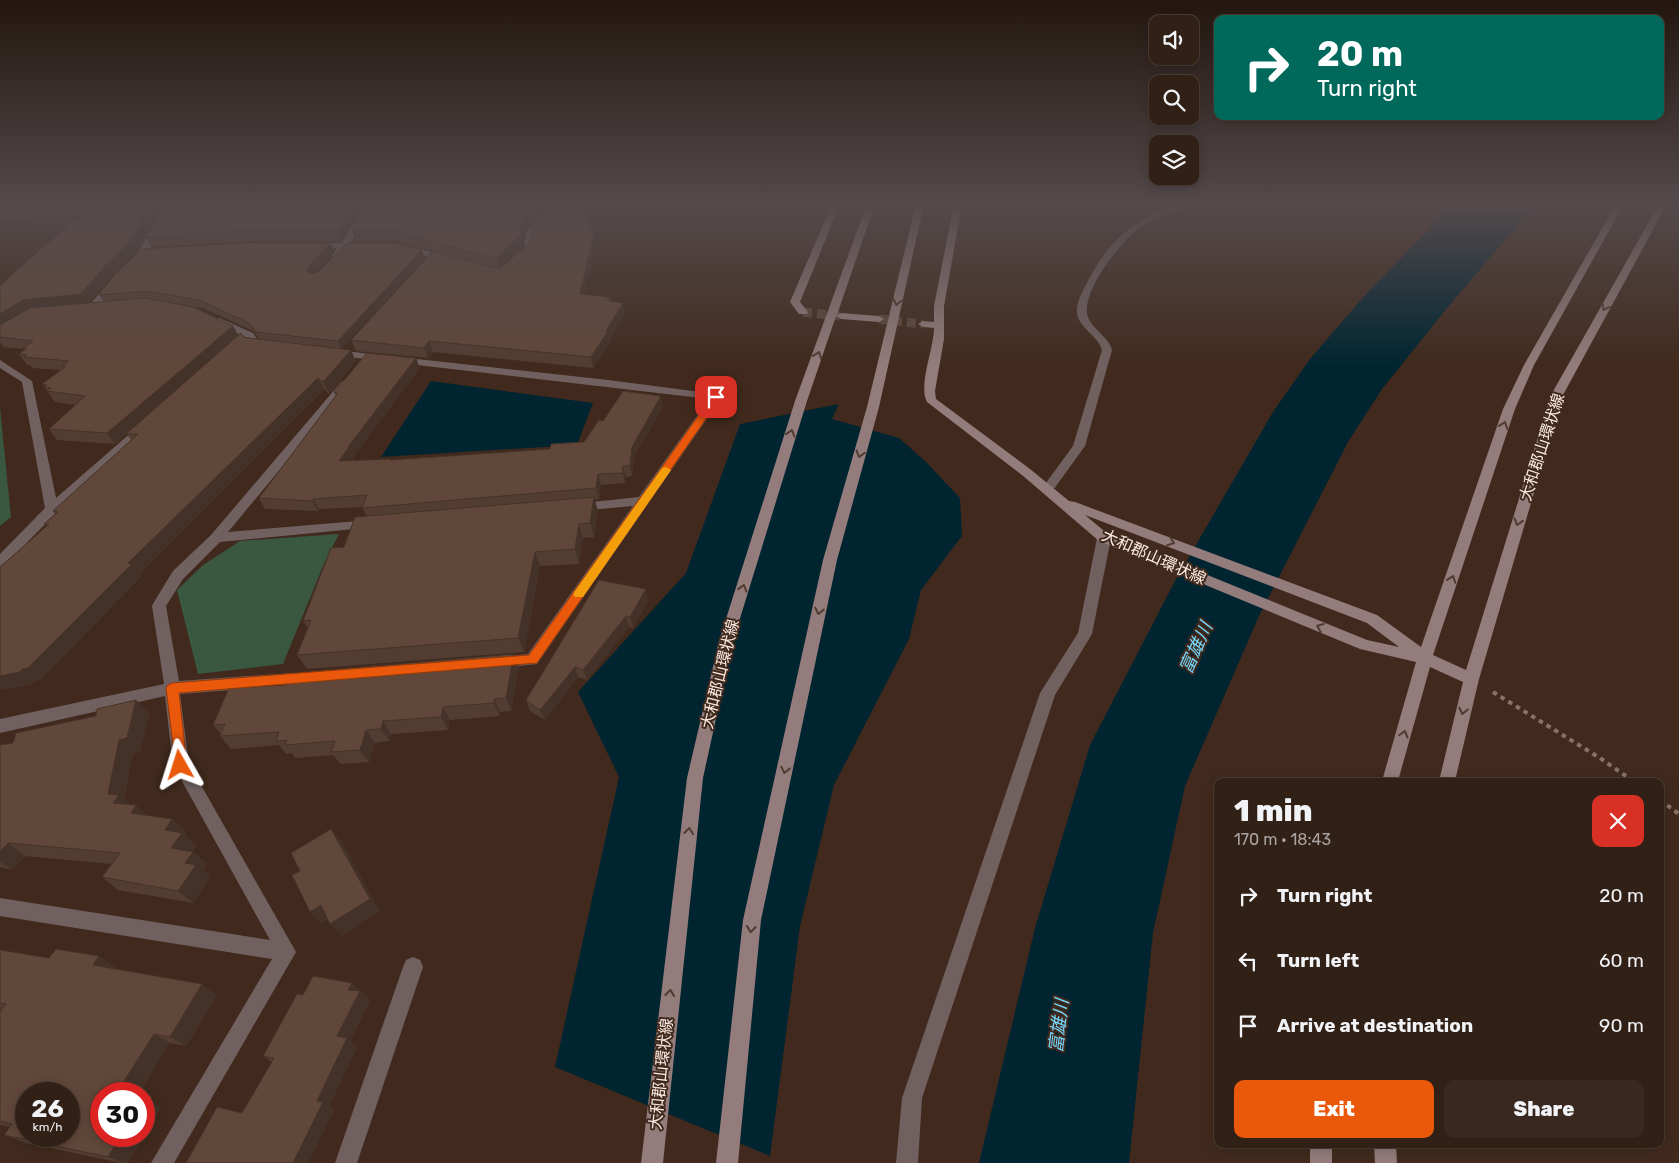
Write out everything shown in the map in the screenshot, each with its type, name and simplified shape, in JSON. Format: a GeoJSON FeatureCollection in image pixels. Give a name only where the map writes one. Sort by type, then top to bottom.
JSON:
{"type":"FeatureCollection","features":[{"type":"Feature","properties":{"kind":"main road"},"geometry":{"type":"LineString","coordinates":[[803,312],[794,302],[813,258]]}},
{"type":"Feature","properties":{"kind":"main road","name":"大和郡山環状線"},"geometry":{"type":"LineString","coordinates":[[652,1163],[695,778],[726,641],[801,401],[852,258]]}},
{"type":"Feature","properties":{"kind":"main road"},"geometry":{"type":"LineString","coordinates":[[727,1163],[752,920],[830,560],[873,407],[907,258]]}},
{"type":"Feature","properties":{"kind":"main road","name":"大和郡山環状線"},"geometry":{"type":"LineString","coordinates":[[948,258],[939,306],[939,339],[929,391],[931,400],[1061,501],[1104,538],[1365,645],[1425,658]]}},
{"type":"Feature","properties":{"kind":"main road"},"geometry":{"type":"LineString","coordinates":[[1391,778],[1425,658],[1509,409],[1529,365],[1589,258]]}},
{"type":"Feature","properties":{"kind":"main road","name":"大和郡山環状線"},"geometry":{"type":"LineString","coordinates":[[1448,778],[1471,679],[1556,395],[1633,258]]}},
{"type":"Feature","properties":{"kind":"main road"},"geometry":{"type":"LineString","coordinates":[[841,316],[879,319]]}},
{"type":"Feature","properties":{"kind":"main road"},"geometry":{"type":"LineString","coordinates":[[923,324],[938,325]]}},
{"type":"Feature","properties":{"kind":"main road","name":"大和郡山環状線"},"geometry":{"type":"LineString","coordinates":[[1061,501],[1372,619],[1425,658],[1471,679]]}},
{"type":"Feature","properties":{"kind":"main road"},"geometry":{"type":"LineString","coordinates":[[1321,1148],[1321,1163]]}},
{"type":"Feature","properties":{"kind":"main road"},"geometry":{"type":"LineString","coordinates":[[1385,1148],[1386,1163]]}},
{"type":"Feature","properties":{"kind":"street"},"geometry":{"type":"LineString","coordinates":[[108,308],[86,310],[120,275],[140,258]]}},
{"type":"Feature","properties":{"kind":"street"},"geometry":{"type":"LineString","coordinates":[[328,266],[335,258]]}},
{"type":"Feature","properties":{"kind":"street"},"geometry":{"type":"LineString","coordinates":[[427,258],[458,262]]}},
{"type":"Feature","properties":{"kind":"street"},"geometry":{"type":"LineString","coordinates":[[515,261],[518,258]]}},
{"type":"Feature","properties":{"kind":"street"},"geometry":{"type":"LineString","coordinates":[[1046,490],[1079,446],[1107,350],[1106,342],[1085,322],[1082,312],[1087,294],[1098,270],[1106,258]]}},
{"type":"Feature","properties":{"kind":"street"},"geometry":{"type":"LineString","coordinates":[[210,317],[255,345],[282,348]]}},
{"type":"Feature","properties":{"kind":"street"},"geometry":{"type":"LineString","coordinates":[[327,352],[348,351],[368,357],[608,383],[716,397],[532,660],[484,664]]}},
{"type":"Feature","properties":{"kind":"street"},"geometry":{"type":"LineString","coordinates":[[287,952],[180,765],[172,688],[159,606],[178,575],[216,538],[368,357]]}},
{"type":"Feature","properties":{"kind":"street"},"geometry":{"type":"LineString","coordinates":[[0,363],[27,381],[52,509]]}},
{"type":"Feature","properties":{"kind":"street"},"geometry":{"type":"LineString","coordinates":[[0,562],[52,509],[154,419]]}},
{"type":"Feature","properties":{"kind":"street"},"geometry":{"type":"LineString","coordinates":[[565,508],[644,501]]}},
{"type":"Feature","properties":{"kind":"street"},"geometry":{"type":"LineString","coordinates":[[216,538],[386,523]]}},
{"type":"Feature","properties":{"kind":"street"},"geometry":{"type":"LineString","coordinates":[[907,1163],[912,1098],[1048,693],[1086,634],[1104,538]]}},
{"type":"Feature","properties":{"kind":"street"},"geometry":{"type":"LineString","coordinates":[[0,726],[172,688],[318,677]]}},
{"type":"Feature","properties":{"kind":"street"},"geometry":{"type":"LineString","coordinates":[[0,907],[287,952]]}},
{"type":"Feature","properties":{"kind":"street"},"geometry":{"type":"LineString","coordinates":[[162,1163],[287,952]]}},
{"type":"Feature","properties":{"kind":"street"},"geometry":{"type":"LineString","coordinates":[[346,1163],[413,967]]}},
{"type":"Feature","properties":{"kind":"path"},"geometry":{"type":"LineString","coordinates":[[1471,679],[1600,758],[1629,778]]}},
{"type":"Feature","properties":{"kind":"path"},"geometry":{"type":"LineString","coordinates":[[1664,803],[1679,814]]}},
{"type":"Feature","properties":{"kind":"green space"},"geometry":{"type":"Polygon","coordinates":[[[0,408],[11,517],[0,526],[0,408]]]}},
{"type":"Feature","properties":{"kind":"green space"},"geometry":{"type":"Polygon","coordinates":[[[339,534],[323,566],[283,664],[198,674],[177,590],[203,565],[240,541],[339,534]]]}},
{"type":"Feature","properties":{"kind":"water","name":"富雄川"},"geometry":{"type":"Polygon","coordinates":[[[1401,258],[1489,258],[1382,389],[1348,442],[1259,616],[1185,786],[1153,933],[1129,1163],[979,1163],[1035,928],[1090,745],[1175,581],[1273,412],[1310,359],[1366,294],[1401,258]]]}},
{"type":"Feature","properties":{"kind":"water"},"geometry":{"type":"Polygon","coordinates":[[[431,381],[593,403],[577,445],[381,457],[431,381]]]}},
{"type":"Feature","properties":{"kind":"water"},"geometry":{"type":"Polygon","coordinates":[[[839,404],[832,419],[899,438],[925,461],[960,498],[962,536],[921,590],[909,639],[834,785],[800,926],[770,1156],[555,1067],[619,777],[578,692],[686,573],[740,424],[839,404]]]}},
{"type":"Feature","properties":{"kind":"building"},"geometry":{"type":"Polygon","coordinates":[[[30,258],[113,258],[81,294],[23,300],[0,314],[0,287],[30,258]]]}},
{"type":"Feature","properties":{"kind":"building"},"geometry":{"type":"Polygon","coordinates":[[[132,258],[316,258],[308,267],[308,273],[317,273],[332,258],[414,258],[338,341],[256,332],[249,323],[199,300],[146,291],[99,295],[115,274],[132,258]]]}},
{"type":"Feature","properties":{"kind":"building"},"geometry":{"type":"Polygon","coordinates":[[[426,258],[459,258],[498,269],[512,258],[588,258],[580,294],[609,297],[607,299],[611,299],[609,301],[623,303],[591,357],[429,341],[424,348],[351,340],[426,258]]]}},
{"type":"Feature","properties":{"kind":"building"},"geometry":{"type":"Polygon","coordinates":[[[145,298],[193,307],[233,326],[107,433],[49,429],[85,396],[47,391],[51,388],[44,387],[47,385],[42,384],[65,367],[62,366],[69,361],[24,357],[27,355],[19,354],[27,348],[23,348],[33,341],[0,337],[0,325],[30,308],[145,298]]]}},
{"type":"Feature","properties":{"kind":"building"},"geometry":{"type":"Polygon","coordinates":[[[241,333],[244,337],[249,338],[351,350],[323,382],[318,378],[128,563],[132,564],[28,668],[22,669],[20,672],[0,676],[0,567],[49,524],[44,524],[58,512],[53,511],[138,434],[126,434],[241,333]]]}},
{"type":"Feature","properties":{"kind":"building"},"geometry":{"type":"Polygon","coordinates":[[[367,353],[416,358],[339,461],[390,460],[550,449],[551,444],[584,442],[599,420],[603,421],[623,391],[661,396],[632,447],[630,466],[623,466],[623,473],[598,474],[596,488],[362,508],[367,495],[313,499],[312,501],[259,498],[337,394],[334,392],[367,353]]]}},
{"type":"Feature","properties":{"kind":"building"},"geometry":{"type":"Polygon","coordinates":[[[594,497],[590,523],[579,524],[575,549],[535,552],[518,638],[297,655],[311,620],[303,621],[331,548],[344,547],[355,517],[594,497]]]}},
{"type":"Feature","properties":{"kind":"building"},"geometry":{"type":"Polygon","coordinates":[[[599,580],[646,589],[630,617],[626,616],[583,670],[575,667],[540,710],[526,700],[599,580]]]}},
{"type":"Feature","properties":{"kind":"building"},"geometry":{"type":"Polygon","coordinates":[[[514,654],[506,698],[494,699],[494,703],[443,707],[441,717],[383,721],[381,729],[366,730],[360,750],[331,752],[335,741],[285,745],[287,740],[276,741],[279,732],[220,736],[225,724],[213,725],[229,688],[286,685],[291,673],[514,654]]]}},
{"type":"Feature","properties":{"kind":"building"},"geometry":{"type":"Polygon","coordinates":[[[136,700],[127,738],[119,740],[108,794],[119,795],[113,803],[136,805],[131,813],[172,819],[165,830],[182,833],[171,848],[193,852],[185,863],[196,865],[178,891],[102,877],[120,853],[8,843],[0,852],[0,745],[13,743],[16,733],[96,716],[97,709],[136,700]]]}},
{"type":"Feature","properties":{"kind":"building"},"geometry":{"type":"Polygon","coordinates":[[[331,829],[370,899],[330,924],[321,905],[310,912],[292,875],[300,871],[291,853],[331,829]]]}},
{"type":"Feature","properties":{"kind":"building"},"geometry":{"type":"Polygon","coordinates":[[[56,949],[99,956],[93,965],[202,984],[170,1037],[154,1034],[123,1082],[90,1082],[90,1147],[114,1147],[108,1157],[61,1147],[80,1147],[80,1082],[15,1082],[15,1137],[4,1135],[12,1124],[0,1121],[0,1012],[6,1004],[0,1003],[0,950],[49,958],[56,949]]]}},
{"type":"Feature","properties":{"kind":"building"},"geometry":{"type":"Polygon","coordinates":[[[313,976],[352,983],[348,990],[360,991],[337,1036],[347,1038],[317,1101],[323,1102],[293,1163],[186,1163],[217,1107],[242,1113],[274,1058],[263,1056],[297,994],[303,995],[313,976]]]}},
{"type":"Feature","properties":{"kind":"tunnel"},"geometry":{"type":"LineString","coordinates":[[803,312],[841,316]]}},
{"type":"Feature","properties":{"kind":"tunnel"},"geometry":{"type":"LineString","coordinates":[[879,319],[923,324]]}},
{"type":"Feature","properties":{"kind":"slow traffic"},"geometry":{"type":"LineString","coordinates":[[579,594],[666,470]]}},
{"type":"Feature","properties":{"kind":"route"},"geometry":{"type":"LineString","coordinates":[[180,765],[172,688],[532,660],[716,397]]}}]}
